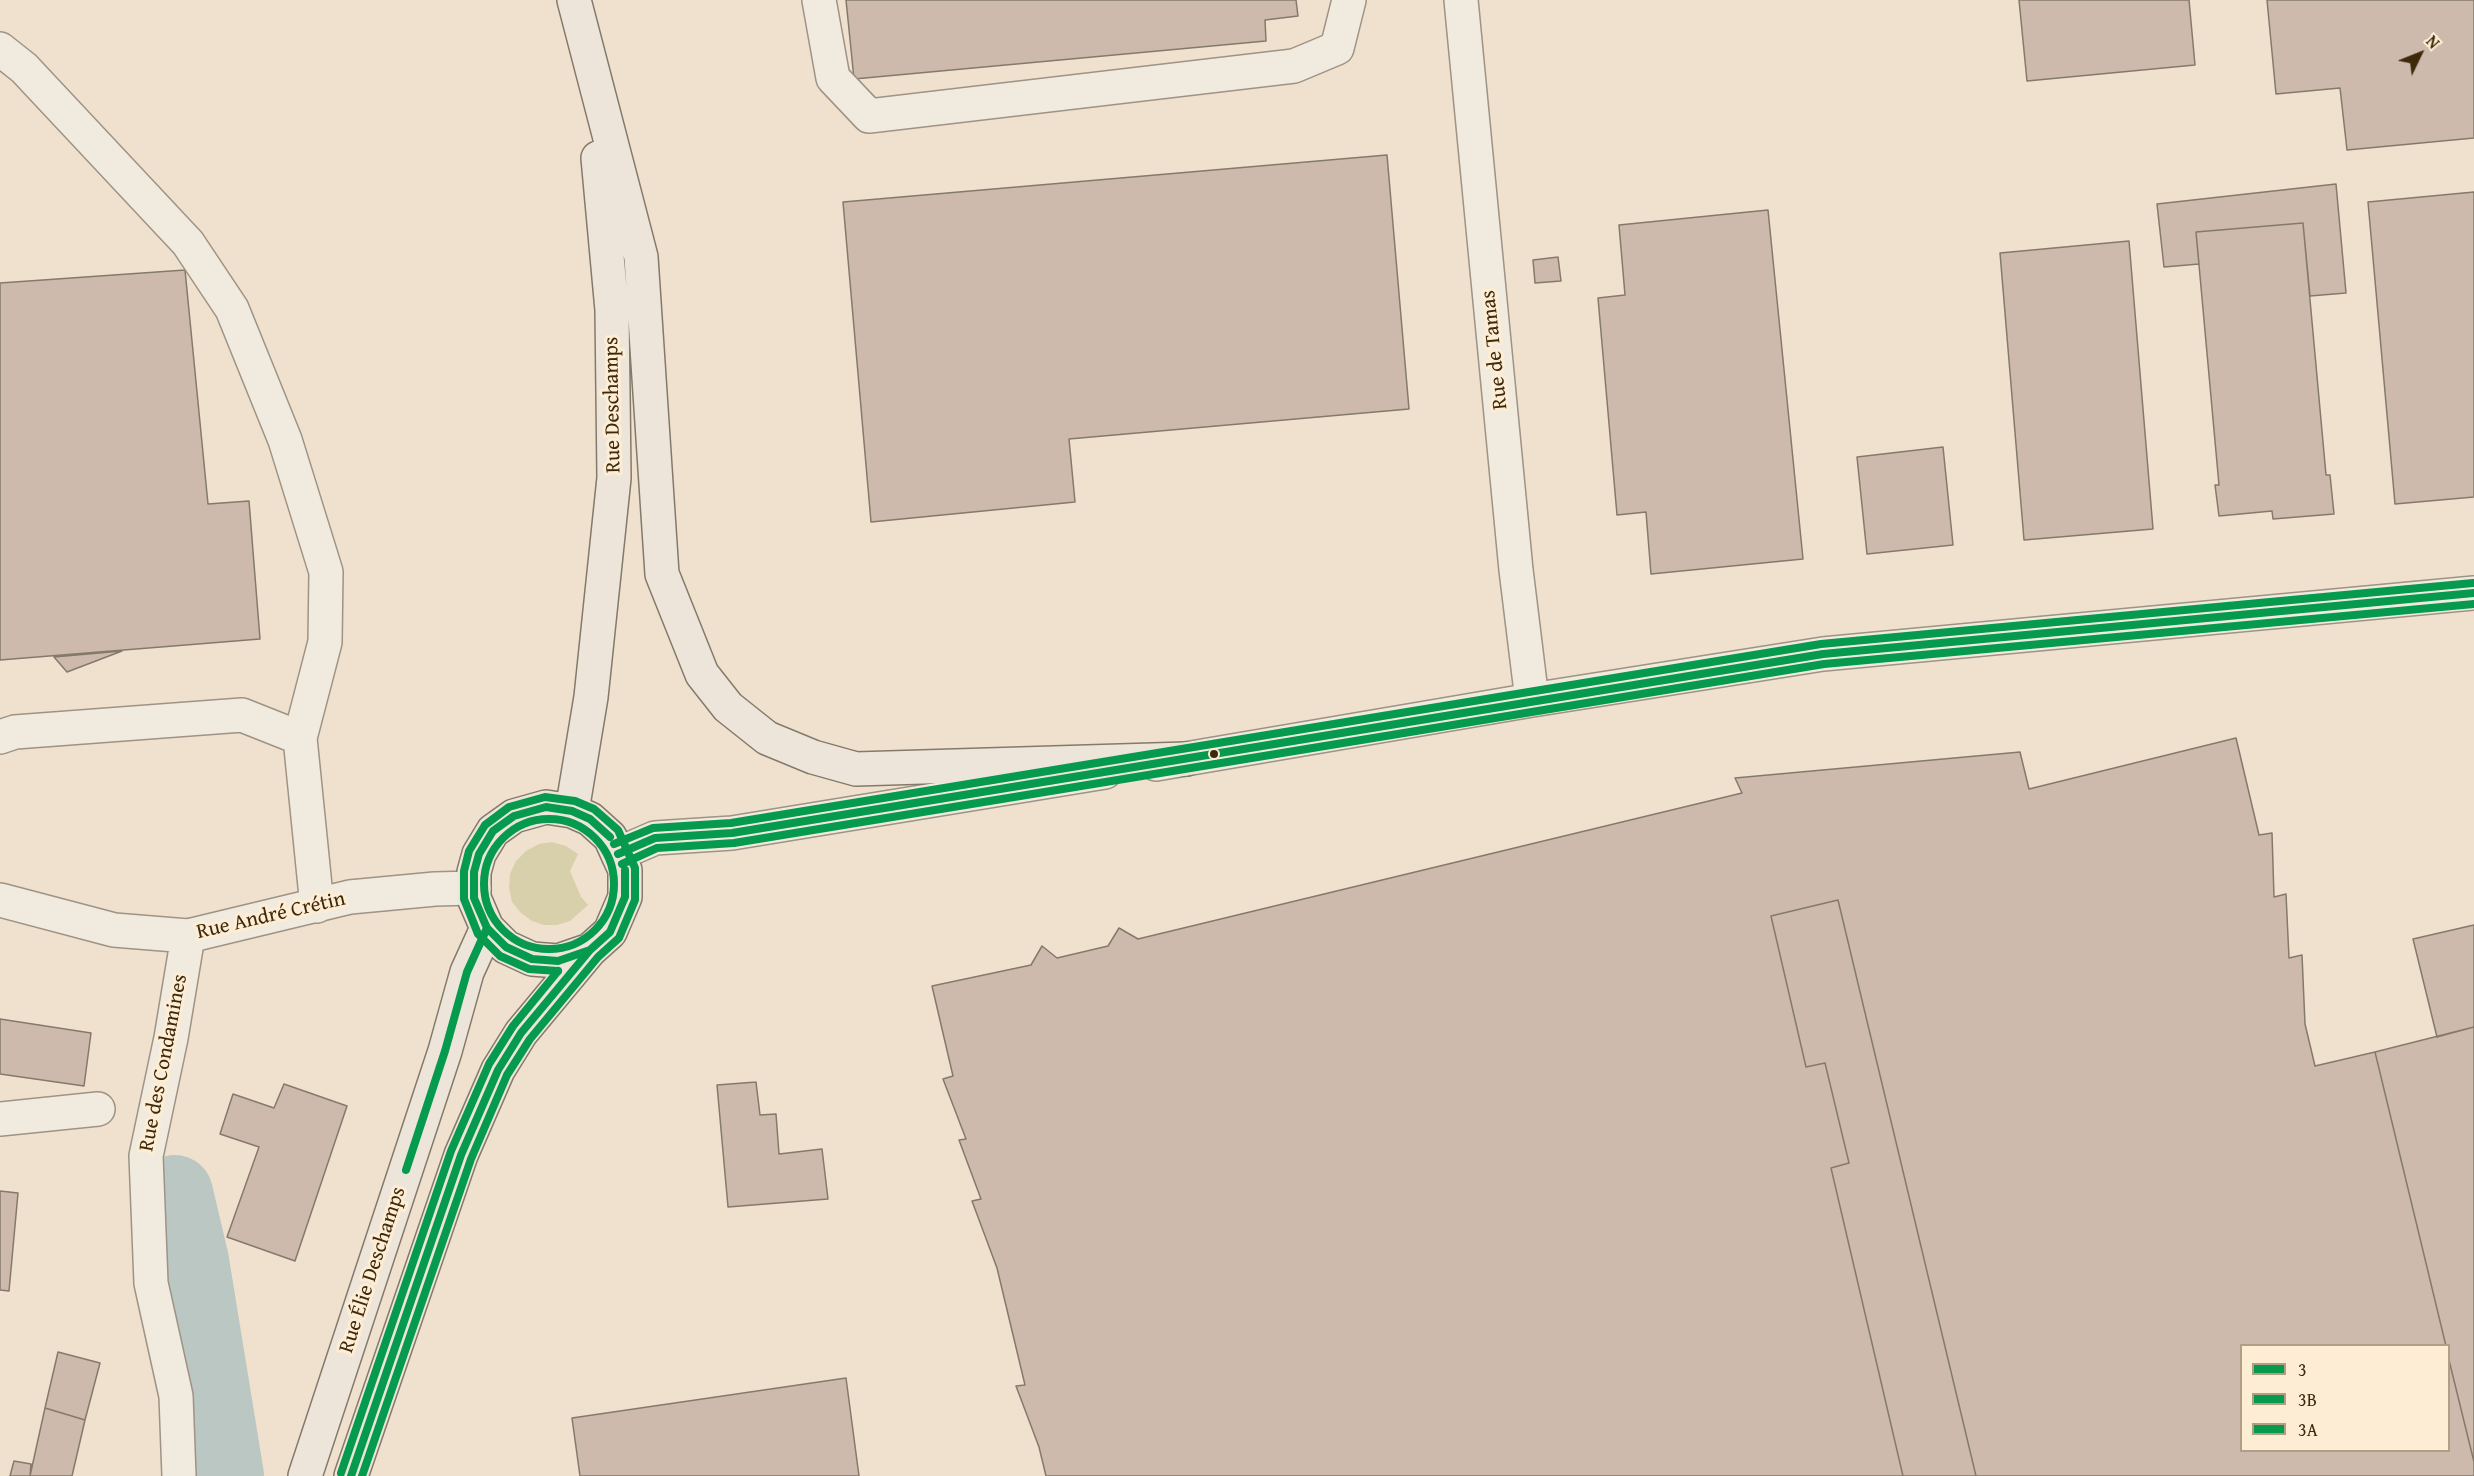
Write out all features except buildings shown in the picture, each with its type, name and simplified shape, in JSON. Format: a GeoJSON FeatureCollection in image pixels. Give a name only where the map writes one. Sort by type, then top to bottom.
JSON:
{"type":"FeatureCollection","features":[{"type":"Feature","properties":{"kind":"main road","name":"Rue Deschamps"},"geometry":{"type":"LineString","coordinates":[[569,0],[580,48],[601,178],[612,310],[614,478],[591,697],[572,811]]}},
{"type":"Feature","properties":{"kind":"main road"},"geometry":{"type":"LineString","coordinates":[[574,0],[641,256],[662,574],[702,674],[728,707],[767,738],[813,757],[856,770],[1186,759]]}},
{"type":"Feature","properties":{"kind":"main road"},"geometry":{"type":"LineString","coordinates":[[351,1476],[461,1155],[498,1070],[521,1034],[590,950],[610,932],[625,897],[625,870],[618,854],[610,837],[590,819],[572,811],[546,807],[514,816],[493,831],[479,854],[474,872],[474,898],[487,928],[506,948],[532,959],[558,961],[590,950]]}},
{"type":"Feature","properties":{"kind":"main road","name":"Rue Élie Deschamps"},"geometry":{"type":"LineString","coordinates":[[305,1476],[445,1051],[467,972],[487,928]]}},
{"type":"Feature","properties":{"kind":"street"},"geometry":{"type":"LineString","coordinates":[[819,0],[833,78],[869,116],[1294,66],[1337,48],[1348,0]]}},
{"type":"Feature","properties":{"kind":"street","name":"Rue de Tamas"},"geometry":{"type":"LineString","coordinates":[[1461,0],[1516,570],[1532,700]]}},
{"type":"Feature","properties":{"kind":"street"},"geometry":{"type":"LineString","coordinates":[[0,49],[24,68],[188,243],[232,309],[285,440],[326,572],[325,642],[300,738],[317,906]]}},
{"type":"Feature","properties":{"kind":"street"},"geometry":{"type":"LineString","coordinates":[[618,854],[656,838],[732,832],[1823,654],[2474,593]]}},
{"type":"Feature","properties":{"kind":"street"},"geometry":{"type":"LineString","coordinates":[[0,737],[15,732],[242,715],[300,738]]}},
{"type":"Feature","properties":{"kind":"street","name":"Rue André Crétin"},"geometry":{"type":"LineString","coordinates":[[0,900],[114,930],[188,936],[350,897],[435,889],[474,888]]}},
{"type":"Feature","properties":{"kind":"street","name":"Rue des Condamines"},"geometry":{"type":"LineString","coordinates":[[179,1476],[176,1396],[151,1283],[146,1156],[171,1038],[188,936]]}},
{"type":"Feature","properties":{"kind":"street"},"geometry":{"type":"LineString","coordinates":[[0,1119],[98,1110]]}},
{"type":"Feature","properties":{"kind":"shaded area"},"geometry":{"type":"Polygon","coordinates":[[[552,842],[566,846],[578,854],[570,871],[581,897],[588,905],[570,921],[557,925],[544,925],[532,921],[512,902],[509,888],[510,874],[516,861],[526,851],[539,844],[552,842]]]}},
{"type":"Feature","properties":{"kind":"waterway"},"geometry":{"type":"LineString","coordinates":[[175,1193],[191,1261],[226,1476]]}},
{"type":"Feature","properties":{"kind":"transit line","name":"3A"},"geometry":{"type":"LineString","coordinates":[[614,844],[653,828],[731,823],[1821,644],[2473,583]]}},
{"type":"Feature","properties":{"kind":"transit line","name":"3"},"geometry":{"type":"LineString","coordinates":[[618,854],[655,838],[732,833],[1823,654],[2474,593]]}},
{"type":"Feature","properties":{"kind":"transit line","name":"3B"},"geometry":{"type":"LineString","coordinates":[[622,864],[657,848],[734,843],[1824,664],[2474,604]]}},
{"type":"Feature","properties":{"kind":"transit line","name":"3B"},"geometry":{"type":"LineString","coordinates":[[362,1476],[471,1159],[507,1075],[530,1039],[598,957],[619,938],[635,900],[635,868],[618,830],[594,809],[575,801],[545,797],[509,807],[485,825],[469,851],[464,871],[464,899],[478,934],[500,956],[529,969],[558,971]]}},
{"type":"Feature","properties":{"kind":"transit line","name":"3"},"geometry":{"type":"LineString","coordinates":[[610,837],[590,819],[572,811],[546,807],[514,816],[493,831],[479,854],[474,872],[474,898],[487,928],[506,947],[532,959],[558,961],[590,950],[610,932],[625,897],[625,870]]}},
{"type":"Feature","properties":{"kind":"transit line","name":"3A"},"geometry":{"type":"LineString","coordinates":[[549,819],[574,824],[595,838],[609,859],[614,884],[609,909],[595,930],[574,944],[549,949],[524,944],[503,930],[489,909],[484,884],[489,859],[503,838],[524,824],[549,819]]}},
{"type":"Feature","properties":{"kind":"transit line","name":"3"},"geometry":{"type":"LineString","coordinates":[[406,1170],[445,1051],[467,972],[487,928]]}},
{"type":"Feature","properties":{"kind":"transit line","name":"3"},"geometry":{"type":"LineString","coordinates":[[351,1476],[461,1155],[498,1070],[521,1033],[590,950]]}},
{"type":"Feature","properties":{"kind":"transit line","name":"3A"},"geometry":{"type":"LineString","coordinates":[[341,1473],[451,1151],[489,1064],[513,1026],[558,971]]}}]}
